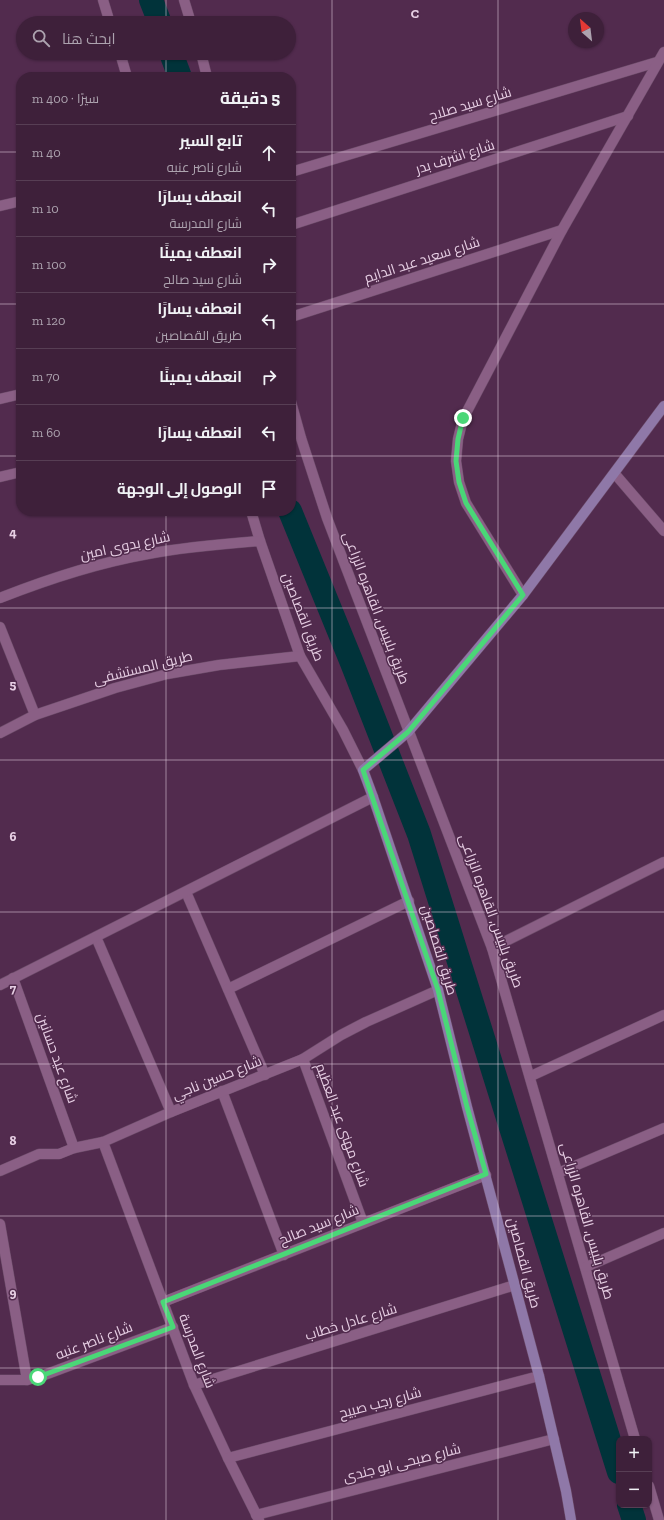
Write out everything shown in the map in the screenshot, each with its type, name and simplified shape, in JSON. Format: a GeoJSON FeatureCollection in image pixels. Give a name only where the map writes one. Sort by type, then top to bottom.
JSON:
{"type":"FeatureCollection","features":[{"type":"Feature","properties":{"kind":"street"},"geometry":{"type":"LineString","coordinates":[[103,0],[108,16]]}},
{"type":"Feature","properties":{"kind":"street"},"geometry":{"type":"LineString","coordinates":[[184,0],[189,16]]}},
{"type":"Feature","properties":{"kind":"street"},"geometry":{"type":"LineString","coordinates":[[523,595],[466,503],[459,482],[456,461],[458,439],[463,418],[562,230],[664,52]]}},
{"type":"Feature","properties":{"kind":"street"},"geometry":{"type":"LineString","coordinates":[[122,60],[126,72]]}},
{"type":"Feature","properties":{"kind":"street"},"geometry":{"type":"LineString","coordinates":[[203,60],[206,72]]}},
{"type":"Feature","properties":{"kind":"street","name":"شارع سيد صلاح"},"geometry":{"type":"LineString","coordinates":[[296,170],[657,62]]}},
{"type":"Feature","properties":{"kind":"street","name":"شارع اشرف بدر"},"geometry":{"type":"LineString","coordinates":[[296,223],[628,116]]}},
{"type":"Feature","properties":{"kind":"street"},"geometry":{"type":"LineString","coordinates":[[0,206],[16,202]]}},
{"type":"Feature","properties":{"kind":"street","name":"شارع سعيد عبد الدايم"},"geometry":{"type":"LineString","coordinates":[[296,315],[562,230]]}},
{"type":"Feature","properties":{"kind":"street"},"geometry":{"type":"LineString","coordinates":[[0,399],[16,395]]}},
{"type":"Feature","properties":{"kind":"street"},"geometry":{"type":"LineString","coordinates":[[367,767],[408,732],[523,595],[615,474],[664,406]]}},
{"type":"Feature","properties":{"kind":"street","name":"طريق بلبيس, القاهره الزراعى"},"geometry":{"type":"LineString","coordinates":[[296,420],[327,518],[492,948],[531,1076],[634,1436]]}},
{"type":"Feature","properties":{"kind":"street"},"geometry":{"type":"LineString","coordinates":[[0,477],[16,473]]}},
{"type":"Feature","properties":{"kind":"street"},"geometry":{"type":"LineString","coordinates":[[615,474],[664,531]]}},
{"type":"Feature","properties":{"kind":"street","name":"طريق القصاصين"},"geometry":{"type":"LineString","coordinates":[[252,516],[300,656],[343,730],[367,767],[373,797],[438,990],[465,1100],[516,1285],[539,1376],[571,1520]]}},
{"type":"Feature","properties":{"kind":"street","name":"شارع بدوى امين"},"geometry":{"type":"LineString","coordinates":[[0,598],[41,582],[94,566],[147,554],[202,546],[260,541]]}},
{"type":"Feature","properties":{"kind":"street"},"geometry":{"type":"LineString","coordinates":[[0,627],[35,715]]}},
{"type":"Feature","properties":{"kind":"street","name":"طريق المستشفى"},"geometry":{"type":"LineString","coordinates":[[0,733],[35,715],[115,688],[168,674],[300,656]]}},
{"type":"Feature","properties":{"kind":"street"},"geometry":{"type":"LineString","coordinates":[[0,985],[373,797]]}},
{"type":"Feature","properties":{"kind":"street"},"geometry":{"type":"LineString","coordinates":[[492,948],[664,862]]}},
{"type":"Feature","properties":{"kind":"street"},"geometry":{"type":"LineString","coordinates":[[186,892],[265,1074]]}},
{"type":"Feature","properties":{"kind":"street"},"geometry":{"type":"LineString","coordinates":[[228,989],[409,901]]}},
{"type":"Feature","properties":{"kind":"street"},"geometry":{"type":"LineString","coordinates":[[96,936],[171,1112]]}},
{"type":"Feature","properties":{"kind":"street","name":"شارع عيد حسانين"},"geometry":{"type":"LineString","coordinates":[[13,978],[74,1148]]}},
{"type":"Feature","properties":{"kind":"street","name":"شارع حسين ناجي"},"geometry":{"type":"LineString","coordinates":[[0,1171],[39,1154],[59,1154],[74,1148],[103,1142],[171,1112],[304,1059],[341,1035],[438,990]]}},
{"type":"Feature","properties":{"kind":"street"},"geometry":{"type":"LineString","coordinates":[[531,1076],[664,1015]]}},
{"type":"Feature","properties":{"kind":"street","name":"شارع مهنى عبد العظيم"},"geometry":{"type":"LineString","coordinates":[[304,1059],[363,1223]]}},
{"type":"Feature","properties":{"kind":"street"},"geometry":{"type":"LineString","coordinates":[[222,1091],[284,1255]]}},
{"type":"Feature","properties":{"kind":"street"},"geometry":{"type":"LineString","coordinates":[[558,1173],[664,1128]]}},
{"type":"Feature","properties":{"kind":"street","name":"شارع المدرسة"},"geometry":{"type":"LineString","coordinates":[[103,1142],[194,1385],[257,1518]]}},
{"type":"Feature","properties":{"kind":"street","name":"شارع سيد صالح"},"geometry":{"type":"LineString","coordinates":[[163,1302],[486,1174]]}},
{"type":"Feature","properties":{"kind":"street"},"geometry":{"type":"LineString","coordinates":[[0,1224],[27,1380]]}},
{"type":"Feature","properties":{"kind":"street"},"geometry":{"type":"LineString","coordinates":[[586,1267],[664,1233]]}},
{"type":"Feature","properties":{"kind":"street","name":"شارع عادل خطاب"},"geometry":{"type":"LineString","coordinates":[[194,1385],[516,1285]]}},
{"type":"Feature","properties":{"kind":"street","name":"شارع ناصر عنبه"},"geometry":{"type":"LineString","coordinates":[[0,1380],[27,1380],[173,1327]]}},
{"type":"Feature","properties":{"kind":"street","name":"شارع رجب صبيح"},"geometry":{"type":"LineString","coordinates":[[228,1458],[539,1376]]}},
{"type":"Feature","properties":{"kind":"street","name":"شارع صبحى ابو جندى"},"geometry":{"type":"LineString","coordinates":[[257,1518],[554,1439]]}},
{"type":"Feature","properties":{"kind":"street"},"geometry":{"type":"LineString","coordinates":[[652,1496],[659,1520]]}},
{"type":"Feature","properties":{"kind":"waterway"},"geometry":{"type":"LineString","coordinates":[[151,0],[157,16]]}},
{"type":"Feature","properties":{"kind":"waterway"},"geometry":{"type":"LineString","coordinates":[[174,60],[178,72]]}},
{"type":"Feature","properties":{"kind":"waterway"},"geometry":{"type":"LineString","coordinates":[[292,516],[419,834],[616,1462]]}},
{"type":"Feature","properties":{"kind":"waterway"},"geometry":{"type":"LineString","coordinates":[[630,1508],[634,1520]]}},
{"type":"Feature","properties":{"kind":"route"},"geometry":{"type":"LineString","coordinates":[[38,1377],[173,1327],[163,1302],[486,1174],[467,1107],[438,990],[409,901],[398,874],[363,770],[408,732],[523,595],[466,503],[459,482],[456,461],[458,439],[463,418]]}}]}
